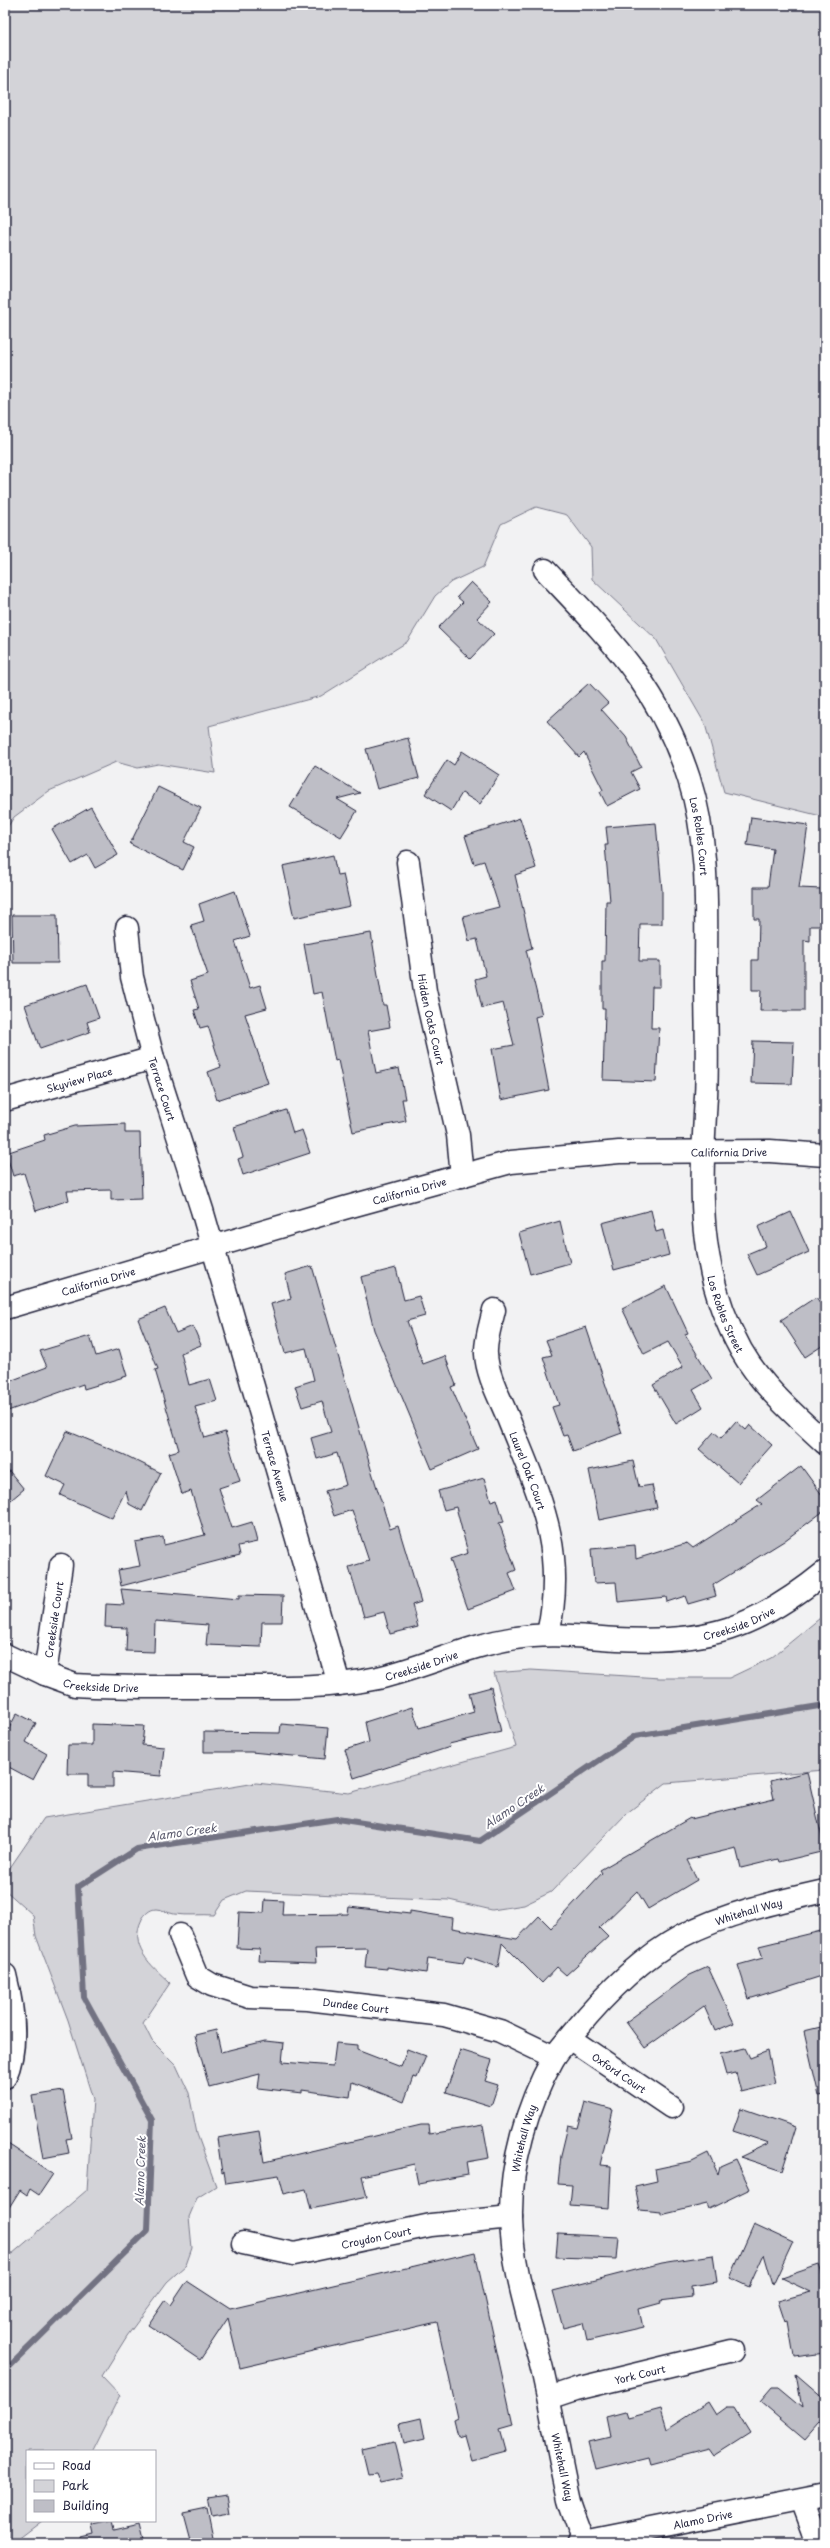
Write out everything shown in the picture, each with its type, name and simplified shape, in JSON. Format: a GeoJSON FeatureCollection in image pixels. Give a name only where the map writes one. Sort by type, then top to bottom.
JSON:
{"type":"FeatureCollection","features":[{"type":"Feature","properties":{"kind":"street","name":"Los Robles Court"},"geometry":{"type":"LineString","coordinates":[[545,570],[618,647],[647,686],[662,712],[689,778],[695,800],[706,876],[706,1095],[702,1151]]}},
{"type":"Feature","properties":{"kind":"street","name":"Hidden Oaks Court"},"geometry":{"type":"LineString","coordinates":[[408,862],[425,991],[458,1135],[462,1176]]}},
{"type":"Feature","properties":{"kind":"street","name":"Terrace Court"},"geometry":{"type":"LineString","coordinates":[[127,928],[132,977],[153,1058],[202,1210],[211,1248]]}},
{"type":"Feature","properties":{"kind":"street","name":"Skyview Place"},"geometry":{"type":"LineString","coordinates":[[5,1100],[153,1058]]}},
{"type":"Feature","properties":{"kind":"street","name":"Los Robles Street"},"geometry":{"type":"LineString","coordinates":[[702,1151],[705,1247],[715,1295],[741,1351],[770,1391],[825,1443]]}},
{"type":"Feature","properties":{"kind":"street","name":"California Drive"},"geometry":{"type":"LineString","coordinates":[[5,1308],[462,1176],[519,1162],[619,1152],[770,1151],[825,1155]]}},
{"type":"Feature","properties":{"kind":"street","name":"Terrace Avenue"},"geometry":{"type":"LineString","coordinates":[[211,1248],[339,1684]]}},
{"type":"Feature","properties":{"kind":"street","name":"Laurel Oak Court"},"geometry":{"type":"LineString","coordinates":[[494,1310],[486,1354],[494,1382],[546,1515],[555,1566],[554,1608],[548,1634]]}},
{"type":"Feature","properties":{"kind":"street","name":"Creekside Court"},"geometry":{"type":"LineString","coordinates":[[45,1674],[61,1565]]}},
{"type":"Feature","properties":{"kind":"street","name":"Creekside Drive"},"geometry":{"type":"LineString","coordinates":[[5,1655],[45,1674],[75,1685],[299,1688],[339,1684],[378,1678],[514,1638],[548,1634],[619,1639],[674,1640],[706,1636],[751,1622],[792,1598],[825,1572]]}},
{"type":"Feature","properties":{"kind":"street","name":"Whitehall Way"},"geometry":{"type":"LineString","coordinates":[[583,2543],[570,2502],[549,2398],[513,2250],[511,2217],[514,2176],[525,2129],[538,2090],[554,2057],[600,2000],[646,1959],[681,1936],[714,1921],[751,1909],[825,1891]]}},
{"type":"Feature","properties":{"kind":"street","name":"Dundee Court"},"geometry":{"type":"LineString","coordinates":[[180,1935],[197,1976],[212,1985],[250,1997],[307,1999],[444,2015],[500,2032],[554,2057]]}},
{"type":"Feature","properties":{"kind":"street"},"geometry":{"type":"LineString","coordinates":[[5,1975],[14,2030],[10,2066],[5,2077]]}},
{"type":"Feature","properties":{"kind":"street","name":"Oxford Court"},"geometry":{"type":"LineString","coordinates":[[569,2038],[671,2106]]}},
{"type":"Feature","properties":{"kind":"street","name":"Croydon Court"},"geometry":{"type":"LineString","coordinates":[[243,2243],[294,2254],[431,2224],[511,2217]]}},
{"type":"Feature","properties":{"kind":"street","name":"York Court"},"geometry":{"type":"LineString","coordinates":[[549,2398],[576,2389],[732,2351]]}},
{"type":"Feature","properties":{"kind":"street","name":"Alamo Drive"},"geometry":{"type":"LineString","coordinates":[[583,2543],[802,2500],[825,2494]]}},
{"type":"Feature","properties":{"kind":"street"},"geometry":{"type":"LineString","coordinates":[[802,2500],[818,2543]]}},
{"type":"Feature","properties":{"kind":"green space"},"geometry":{"type":"Polygon","coordinates":[[[5,5],[825,5],[825,817],[724,792],[705,724],[656,639],[592,579],[591,547],[567,515],[536,507],[501,524],[483,567],[451,582],[435,596],[407,642],[321,696],[209,726],[215,773],[158,764],[138,768],[116,762],[49,791],[14,817],[5,831],[5,5]]]}},
{"type":"Feature","properties":{"kind":"green space"},"geometry":{"type":"Polygon","coordinates":[[[825,1614],[825,1770],[666,1783],[627,1813],[551,1892],[524,1905],[492,1910],[449,1900],[246,1891],[224,1900],[214,1915],[179,1915],[154,1909],[145,1915],[138,1929],[140,1947],[149,1962],[170,1983],[143,2023],[152,2041],[176,2065],[189,2093],[197,2134],[216,2186],[197,2198],[189,2217],[192,2248],[186,2265],[167,2282],[127,2336],[102,2376],[120,2395],[92,2450],[26,2450],[26,2522],[41,2522],[13,2543],[5,2543],[5,2291],[7,2287],[5,2286],[5,2260],[87,2190],[93,2099],[68,2020],[36,1936],[33,1915],[5,1890],[5,1875],[44,1818],[256,1783],[349,1793],[516,1747],[494,1673],[531,1670],[660,1678],[729,1678],[771,1658],[825,1614]]]}},
{"type":"Feature","properties":{"kind":"building"},"geometry":{"type":"Polygon","coordinates":[[[471,582],[492,602],[477,618],[494,634],[470,659],[438,628],[463,602],[457,597],[471,582]]]}},
{"type":"Feature","properties":{"kind":"building"},"geometry":{"type":"Polygon","coordinates":[[[589,683],[608,703],[601,709],[626,737],[641,767],[631,772],[640,789],[607,806],[600,792],[603,790],[584,752],[579,757],[547,721],[589,683]]]}},
{"type":"Feature","properties":{"kind":"building"},"geometry":{"type":"Polygon","coordinates":[[[408,738],[419,778],[377,789],[366,749],[408,738]]]}},
{"type":"Feature","properties":{"kind":"building"},"geometry":{"type":"Polygon","coordinates":[[[462,751],[499,775],[480,804],[462,793],[451,811],[425,794],[447,760],[454,765],[462,751]]]}},
{"type":"Feature","properties":{"kind":"building"},"geometry":{"type":"Polygon","coordinates":[[[315,766],[360,793],[337,799],[357,811],[341,837],[290,807],[315,766]]]}},
{"type":"Feature","properties":{"kind":"building"},"geometry":{"type":"Polygon","coordinates":[[[158,787],[201,808],[184,842],[194,847],[183,870],[130,844],[158,787]]]}},
{"type":"Feature","properties":{"kind":"building"},"geometry":{"type":"Polygon","coordinates":[[[91,807],[118,855],[95,868],[88,855],[72,864],[52,829],[91,807]]]}},
{"type":"Feature","properties":{"kind":"building"},"geometry":{"type":"Polygon","coordinates":[[[751,817],[808,825],[799,888],[822,889],[821,926],[810,926],[810,941],[804,940],[804,1011],[760,1011],[761,990],[752,990],[752,960],[758,960],[759,919],[754,919],[754,887],[768,887],[773,849],[747,845],[751,817]]]}},
{"type":"Feature","properties":{"kind":"building"},"geometry":{"type":"Polygon","coordinates":[[[520,818],[536,868],[515,875],[532,948],[526,950],[542,1015],[535,1017],[549,1090],[501,1100],[492,1049],[514,1045],[503,1003],[482,1008],[475,979],[486,976],[477,939],[469,941],[463,916],[499,907],[484,861],[474,864],[465,836],[520,818]]]}},
{"type":"Feature","properties":{"kind":"building"},"geometry":{"type":"Polygon","coordinates":[[[656,823],[662,890],[662,924],[640,924],[639,961],[660,961],[660,987],[652,987],[651,1028],[659,1028],[656,1082],[603,1080],[605,1009],[602,1009],[602,961],[605,961],[606,901],[610,901],[605,845],[608,845],[606,827],[656,823]]]}},
{"type":"Feature","properties":{"kind":"building"},"geometry":{"type":"Polygon","coordinates":[[[333,855],[337,875],[343,874],[350,906],[294,918],[283,866],[333,855]]]}},
{"type":"Feature","properties":{"kind":"building"},"geometry":{"type":"Polygon","coordinates":[[[235,891],[250,936],[235,941],[250,988],[260,985],[267,1008],[245,1014],[268,1083],[217,1100],[208,1072],[221,1067],[208,1026],[200,1028],[194,1010],[199,1009],[190,981],[208,975],[191,925],[204,921],[199,904],[235,891]]]}},
{"type":"Feature","properties":{"kind":"building"},"geometry":{"type":"Polygon","coordinates":[[[12,915],[57,915],[58,963],[13,963],[12,915]]]}},
{"type":"Feature","properties":{"kind":"building"},"geometry":{"type":"Polygon","coordinates":[[[371,933],[383,1005],[386,1005],[390,1027],[368,1031],[376,1073],[399,1068],[405,1099],[402,1099],[406,1121],[353,1132],[338,1060],[335,1061],[322,992],[313,994],[304,944],[371,933]]]}},
{"type":"Feature","properties":{"kind":"building"},"geometry":{"type":"Polygon","coordinates":[[[87,984],[99,1018],[87,1022],[90,1032],[40,1049],[25,1005],[87,984]]]}},
{"type":"Feature","properties":{"kind":"building"},"geometry":{"type":"Polygon","coordinates":[[[753,1041],[794,1042],[792,1084],[751,1083],[753,1041]]]}},
{"type":"Feature","properties":{"kind":"building"},"geometry":{"type":"Polygon","coordinates":[[[286,1110],[293,1133],[302,1130],[310,1153],[243,1175],[238,1159],[243,1157],[234,1127],[286,1110]]]}},
{"type":"Feature","properties":{"kind":"building"},"geometry":{"type":"Polygon","coordinates":[[[125,1124],[125,1133],[140,1133],[142,1199],[111,1200],[111,1190],[67,1191],[69,1200],[36,1211],[24,1173],[13,1176],[6,1153],[45,1140],[44,1135],[75,1126],[125,1124]]]}},
{"type":"Feature","properties":{"kind":"building"},"geometry":{"type":"Polygon","coordinates":[[[651,1210],[656,1232],[663,1230],[669,1255],[614,1270],[602,1223],[651,1210]]]}},
{"type":"Feature","properties":{"kind":"building"},"geometry":{"type":"Polygon","coordinates":[[[791,1212],[809,1252],[757,1275],[747,1254],[766,1246],[758,1227],[791,1212]]]}},
{"type":"Feature","properties":{"kind":"building"},"geometry":{"type":"Polygon","coordinates":[[[560,1221],[570,1263],[530,1274],[519,1233],[560,1221]]]}},
{"type":"Feature","properties":{"kind":"building"},"geometry":{"type":"Polygon","coordinates":[[[312,1266],[390,1529],[398,1526],[421,1602],[412,1605],[418,1627],[390,1634],[384,1612],[364,1617],[349,1567],[369,1561],[352,1510],[334,1516],[325,1491],[346,1485],[337,1453],[317,1459],[311,1438],[331,1432],[322,1401],[302,1407],[295,1386],[314,1380],[306,1348],[285,1353],[271,1304],[291,1298],[285,1274],[312,1266]]]}},
{"type":"Feature","properties":{"kind":"building"},"geometry":{"type":"Polygon","coordinates":[[[396,1268],[404,1300],[419,1296],[425,1316],[407,1321],[423,1364],[445,1356],[456,1385],[451,1387],[478,1449],[432,1469],[374,1330],[361,1277],[396,1268]]]}},
{"type":"Feature","properties":{"kind":"building"},"geometry":{"type":"Polygon","coordinates":[[[666,1286],[688,1333],[685,1334],[712,1379],[693,1390],[703,1407],[676,1424],[653,1385],[683,1367],[668,1342],[644,1354],[622,1308],[666,1286]]]}},
{"type":"Feature","properties":{"kind":"building"},"geometry":{"type":"Polygon","coordinates":[[[816,1297],[825,1310],[825,1344],[805,1357],[781,1320],[816,1297]]]}},
{"type":"Feature","properties":{"kind":"building"},"geometry":{"type":"Polygon","coordinates":[[[165,1308],[176,1333],[193,1326],[201,1345],[181,1353],[189,1385],[210,1379],[217,1401],[195,1407],[205,1438],[225,1432],[240,1481],[219,1488],[232,1528],[252,1522],[257,1542],[238,1546],[240,1555],[121,1586],[118,1570],[140,1566],[135,1542],[163,1537],[164,1545],[205,1535],[191,1491],[182,1494],[169,1453],[179,1450],[155,1370],[158,1369],[138,1319],[165,1308]]]}},
{"type":"Feature","properties":{"kind":"building"},"geometry":{"type":"Polygon","coordinates":[[[586,1327],[622,1433],[573,1451],[567,1435],[563,1436],[552,1407],[559,1405],[543,1357],[552,1355],[546,1340],[586,1327]]]}},
{"type":"Feature","properties":{"kind":"building"},"geometry":{"type":"Polygon","coordinates":[[[90,1336],[96,1356],[119,1349],[127,1376],[84,1389],[83,1384],[5,1412],[5,1383],[47,1367],[40,1351],[90,1336]]]}},
{"type":"Feature","properties":{"kind":"building"},"geometry":{"type":"Polygon","coordinates":[[[736,1421],[746,1430],[750,1425],[772,1445],[738,1483],[699,1449],[714,1432],[721,1438],[736,1421]]]}},
{"type":"Feature","properties":{"kind":"building"},"geometry":{"type":"Polygon","coordinates":[[[67,1431],[125,1455],[161,1473],[142,1511],[129,1504],[126,1490],[112,1518],[60,1495],[65,1485],[46,1476],[67,1431]]]}},
{"type":"Feature","properties":{"kind":"building"},"geometry":{"type":"Polygon","coordinates":[[[633,1461],[639,1487],[652,1485],[657,1508],[599,1520],[589,1470],[633,1461]]]}},
{"type":"Feature","properties":{"kind":"building"},"geometry":{"type":"Polygon","coordinates":[[[5,1466],[24,1489],[5,1505],[5,1466]]]}},
{"type":"Feature","properties":{"kind":"building"},"geometry":{"type":"Polygon","coordinates":[[[801,1466],[825,1499],[825,1510],[784,1541],[713,1585],[716,1596],[688,1604],[685,1596],[667,1602],[666,1597],[618,1602],[616,1582],[594,1583],[591,1549],[635,1545],[636,1559],[687,1543],[693,1548],[762,1504],[757,1500],[801,1466]]]}},
{"type":"Feature","properties":{"kind":"building"},"geometry":{"type":"Polygon","coordinates":[[[484,1478],[491,1501],[497,1499],[504,1522],[499,1523],[516,1570],[509,1573],[516,1591],[468,1609],[450,1559],[468,1553],[456,1507],[444,1510],[438,1491],[484,1478]]]}},
{"type":"Feature","properties":{"kind":"building"},"geometry":{"type":"Polygon","coordinates":[[[121,1589],[239,1599],[239,1595],[283,1596],[282,1622],[262,1622],[261,1647],[206,1645],[208,1625],[155,1621],[154,1652],[126,1651],[127,1628],[105,1627],[106,1604],[124,1605],[121,1589]]]}},
{"type":"Feature","properties":{"kind":"building"},"geometry":{"type":"Polygon","coordinates":[[[491,1687],[501,1732],[449,1744],[450,1747],[354,1778],[345,1750],[369,1742],[365,1722],[412,1707],[419,1728],[474,1712],[469,1693],[491,1687]]]}},
{"type":"Feature","properties":{"kind":"building"},"geometry":{"type":"Polygon","coordinates":[[[17,1713],[36,1723],[26,1742],[47,1754],[33,1780],[5,1765],[5,1736],[17,1713]]]}},
{"type":"Feature","properties":{"kind":"building"},"geometry":{"type":"Polygon","coordinates":[[[92,1724],[144,1726],[142,1745],[164,1747],[161,1776],[113,1772],[113,1787],[88,1787],[88,1774],[67,1774],[68,1745],[92,1745],[92,1724]]]}},
{"type":"Feature","properties":{"kind":"building"},"geometry":{"type":"Polygon","coordinates":[[[281,1724],[328,1728],[325,1759],[251,1752],[204,1752],[204,1732],[280,1733],[281,1724]]]}},
{"type":"Feature","properties":{"kind":"building"},"geometry":{"type":"Polygon","coordinates":[[[807,1772],[825,1851],[779,1862],[778,1859],[741,1868],[736,1848],[687,1860],[697,1880],[648,1909],[637,1891],[599,1928],[608,1937],[566,1975],[557,1967],[542,1983],[502,1943],[498,1967],[466,1956],[463,1963],[428,1958],[426,1973],[387,1967],[387,1969],[365,1967],[367,1948],[315,1949],[316,1963],[259,1961],[260,1949],[237,1948],[239,1912],[264,1913],[265,1900],[283,1901],[282,1915],[348,1914],[349,1907],[410,1914],[410,1911],[453,1918],[452,1928],[517,1939],[539,1916],[551,1928],[602,1873],[600,1870],[690,1818],[774,1799],[770,1781],[807,1772]]]}},
{"type":"Feature","properties":{"kind":"building"},"geometry":{"type":"Polygon","coordinates":[[[825,1930],[825,1975],[749,1999],[738,1965],[763,1958],[759,1946],[825,1930]]]}},
{"type":"Feature","properties":{"kind":"building"},"geometry":{"type":"Polygon","coordinates":[[[708,1967],[734,2023],[715,2031],[704,2006],[645,2048],[626,2022],[690,1975],[708,1967]]]}},
{"type":"Feature","properties":{"kind":"building"},"geometry":{"type":"Polygon","coordinates":[[[825,2026],[825,2095],[819,2096],[804,2031],[825,2026]]]}},
{"type":"Feature","properties":{"kind":"building"},"geometry":{"type":"Polygon","coordinates":[[[216,2030],[221,2052],[265,2041],[284,2043],[282,2062],[333,2066],[336,2043],[357,2045],[357,2050],[401,2067],[407,2049],[426,2056],[417,2078],[413,2077],[404,2102],[352,2082],[350,2097],[302,2090],[302,2093],[258,2088],[260,2074],[209,2087],[195,2035],[216,2030]]]}},
{"type":"Feature","properties":{"kind":"building"},"geometry":{"type":"Polygon","coordinates":[[[745,2048],[750,2058],[768,2051],[775,2084],[741,2092],[736,2073],[726,2075],[720,2054],[745,2048]]]}},
{"type":"Feature","properties":{"kind":"building"},"geometry":{"type":"Polygon","coordinates":[[[460,2050],[492,2060],[485,2081],[498,2085],[491,2106],[446,2092],[460,2050]]]}},
{"type":"Feature","properties":{"kind":"building"},"geometry":{"type":"Polygon","coordinates":[[[63,2091],[72,2138],[66,2139],[69,2153],[43,2158],[32,2096],[63,2091]]]}},
{"type":"Feature","properties":{"kind":"building"},"geometry":{"type":"Polygon","coordinates":[[[585,2102],[613,2110],[600,2165],[611,2166],[609,2208],[570,2205],[572,2185],[558,2184],[561,2155],[568,2126],[578,2128],[585,2102]]]}},
{"type":"Feature","properties":{"kind":"building"},"geometry":{"type":"Polygon","coordinates":[[[741,2108],[796,2127],[782,2171],[740,2157],[769,2143],[733,2131],[741,2108]]]}},
{"type":"Feature","properties":{"kind":"building"},"geometry":{"type":"Polygon","coordinates":[[[421,2125],[428,2125],[429,2134],[483,2125],[489,2158],[466,2162],[468,2175],[418,2184],[414,2164],[362,2176],[367,2197],[311,2209],[306,2189],[284,2194],[279,2175],[226,2183],[224,2172],[222,2173],[217,2138],[259,2131],[264,2162],[421,2125]]]}},
{"type":"Feature","properties":{"kind":"building"},"geometry":{"type":"Polygon","coordinates":[[[5,2142],[53,2174],[39,2195],[30,2189],[27,2195],[20,2190],[5,2214],[5,2142]]]}},
{"type":"Feature","properties":{"kind":"building"},"geometry":{"type":"Polygon","coordinates":[[[708,2153],[718,2174],[720,2166],[736,2159],[750,2189],[709,2209],[707,2204],[661,2215],[661,2212],[640,2210],[635,2186],[657,2181],[655,2169],[692,2161],[708,2153]]]}},
{"type":"Feature","properties":{"kind":"building"},"geometry":{"type":"Polygon","coordinates":[[[754,2224],[793,2242],[773,2285],[764,2254],[749,2287],[730,2278],[754,2224]]]}},
{"type":"Feature","properties":{"kind":"building"},"geometry":{"type":"Polygon","coordinates":[[[558,2234],[619,2237],[617,2259],[556,2257],[558,2234]]]}},
{"type":"Feature","properties":{"kind":"building"},"geometry":{"type":"Polygon","coordinates":[[[475,2252],[513,2425],[499,2429],[505,2451],[471,2460],[464,2435],[458,2437],[454,2420],[458,2418],[437,2322],[240,2368],[228,2318],[200,2360],[148,2325],[165,2300],[171,2305],[187,2281],[230,2309],[475,2252]]]}},
{"type":"Feature","properties":{"kind":"building"},"geometry":{"type":"Polygon","coordinates":[[[713,2255],[717,2282],[691,2286],[692,2297],[660,2301],[661,2303],[639,2309],[643,2328],[587,2341],[583,2323],[563,2328],[553,2291],[662,2263],[713,2255]]]}},
{"type":"Feature","properties":{"kind":"building"},"geometry":{"type":"Polygon","coordinates":[[[819,2265],[825,2283],[825,2353],[794,2357],[788,2321],[785,2322],[778,2301],[811,2292],[781,2278],[819,2265]]]}},
{"type":"Feature","properties":{"kind":"building"},"geometry":{"type":"Polygon","coordinates":[[[796,2374],[825,2399],[825,2417],[805,2440],[760,2402],[772,2388],[778,2388],[802,2408],[796,2374]]]}},
{"type":"Feature","properties":{"kind":"building"},"geometry":{"type":"Polygon","coordinates":[[[708,2402],[716,2415],[727,2407],[734,2407],[750,2433],[714,2456],[709,2449],[651,2464],[649,2457],[596,2470],[589,2442],[610,2437],[606,2417],[625,2412],[627,2418],[661,2409],[667,2429],[708,2402]]]}},
{"type":"Feature","properties":{"kind":"building"},"geometry":{"type":"Polygon","coordinates":[[[421,2418],[425,2439],[404,2444],[400,2423],[421,2418]]]}},
{"type":"Feature","properties":{"kind":"building"},"geometry":{"type":"Polygon","coordinates":[[[394,2442],[403,2478],[380,2483],[376,2473],[368,2474],[362,2449],[394,2442]]]}},
{"type":"Feature","properties":{"kind":"building"},"geometry":{"type":"Polygon","coordinates":[[[227,2495],[230,2513],[212,2516],[208,2498],[227,2495]]]}},
{"type":"Feature","properties":{"kind":"building"},"geometry":{"type":"Polygon","coordinates":[[[207,2508],[214,2543],[191,2543],[183,2513],[207,2508]]]}},
{"type":"Feature","properties":{"kind":"building"},"geometry":{"type":"Polygon","coordinates":[[[111,2522],[113,2529],[140,2523],[145,2543],[83,2543],[82,2537],[94,2534],[92,2525],[111,2522]]]}},
{"type":"Feature","properties":{"kind":"waterway","name":"Alamo Creek"},"geometry":{"type":"LineString","coordinates":[[5,2371],[148,2230],[152,2120],[84,1997],[78,1887],[137,1849],[337,1819],[480,1841],[635,1736],[825,1705]]}}]}
